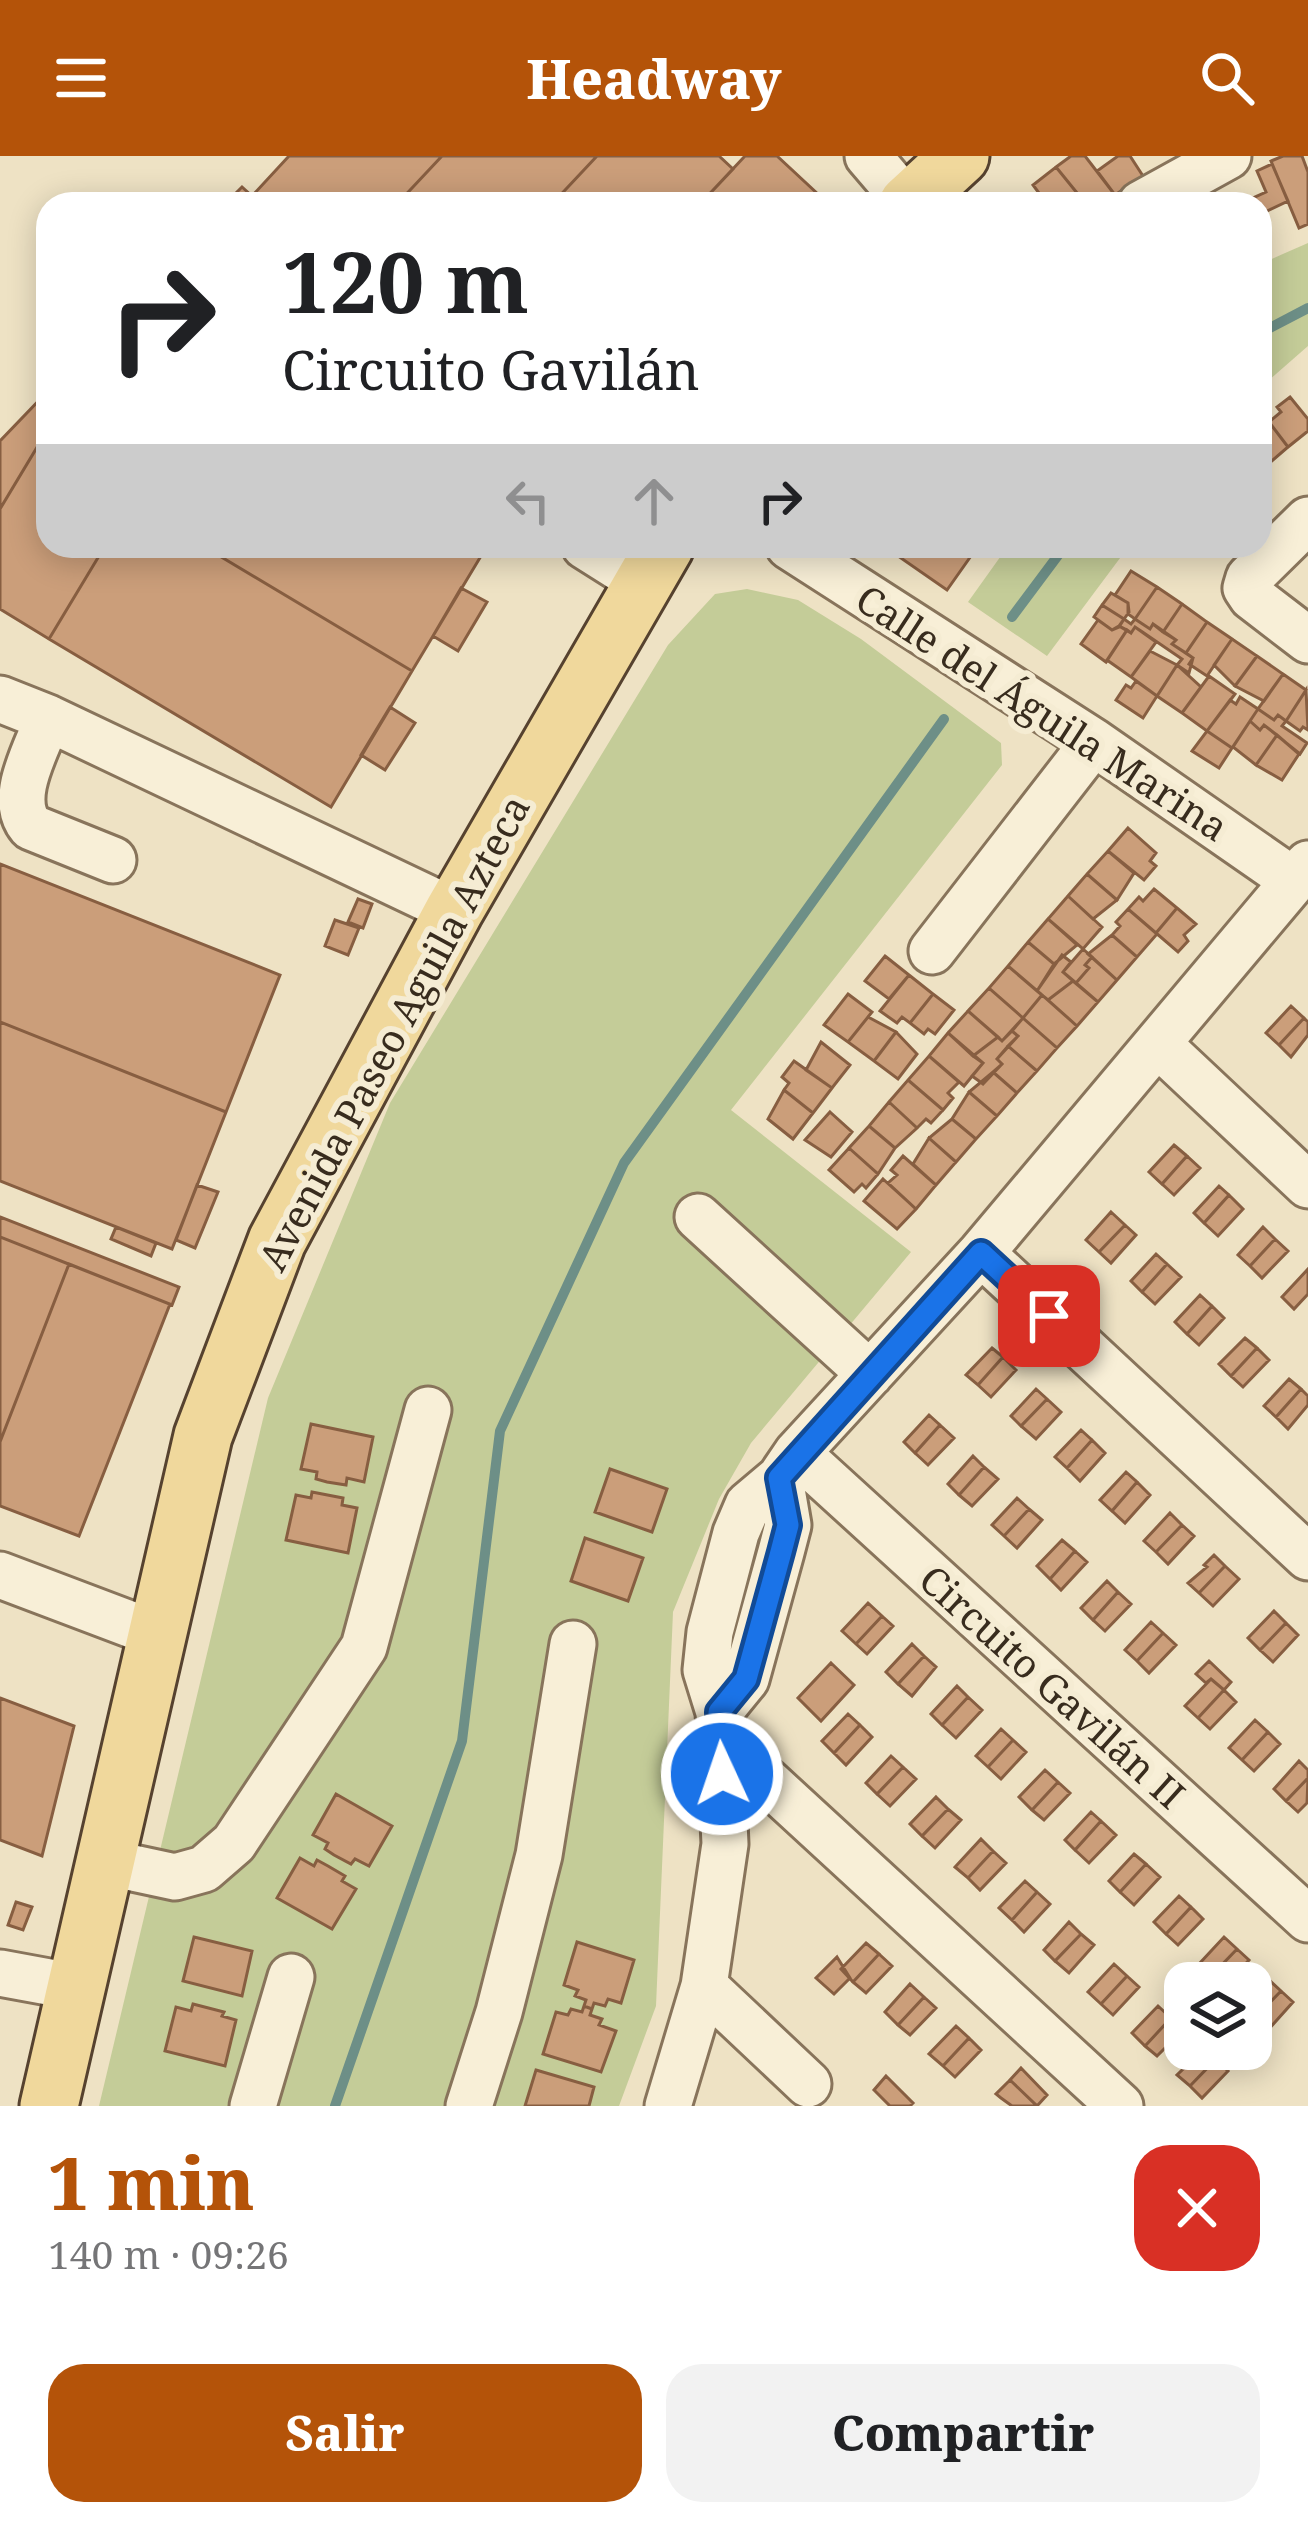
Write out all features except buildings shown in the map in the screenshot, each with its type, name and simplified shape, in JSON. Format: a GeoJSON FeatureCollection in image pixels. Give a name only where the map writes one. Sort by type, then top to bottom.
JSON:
{"type":"FeatureCollection","features":[{"type":"Feature","properties":{"kind":"main road"},"geometry":{"type":"LineString","coordinates":[[922,192],[960,156]]}},
{"type":"Feature","properties":{"kind":"main road","name":"Avenida Paseo Aguila Azteca"},"geometry":{"type":"LineString","coordinates":[[50,2106],[203,1436],[277,1241],[454,911],[653,564]]}},
{"type":"Feature","properties":{"kind":"street"},"geometry":{"type":"LineString","coordinates":[[868,156],[899,192]]}},
{"type":"Feature","properties":{"kind":"street"},"geometry":{"type":"LineString","coordinates":[[1163,192],[1228,156]]}},
{"type":"Feature","properties":{"kind":"street"},"geometry":{"type":"LineString","coordinates":[[1272,555],[1308,520]]}},
{"type":"Feature","properties":{"kind":"street"},"geometry":{"type":"LineString","coordinates":[[1269,558],[1249,578],[1246,588],[1308,640]]}},
{"type":"Feature","properties":{"kind":"street","name":"Calle del Águila Marina"},"geometry":{"type":"LineString","coordinates":[[838,559],[1094,742],[1301,873]]}},
{"type":"Feature","properties":{"kind":"street"},"geometry":{"type":"LineString","coordinates":[[0,699],[454,911]]}},
{"type":"Feature","properties":{"kind":"street"},"geometry":{"type":"LineString","coordinates":[[48,718],[20,799],[22,815],[31,826],[113,860]]}},
{"type":"Feature","properties":{"kind":"street"},"geometry":{"type":"LineString","coordinates":[[932,951],[1094,742]]}},
{"type":"Feature","properties":{"kind":"street"},"geometry":{"type":"LineString","coordinates":[[668,2106],[704,1986],[725,1844],[719,1725],[706,1670],[715,1612],[748,1505],[981,1253],[1301,873]]}},
{"type":"Feature","properties":{"kind":"street"},"geometry":{"type":"LineString","coordinates":[[1159,1045],[1308,1185]]}},
{"type":"Feature","properties":{"kind":"street"},"geometry":{"type":"LineString","coordinates":[[698,1217],[870,1374]]}},
{"type":"Feature","properties":{"kind":"street"},"geometry":{"type":"LineString","coordinates":[[981,1253],[1308,1557]]}},
{"type":"Feature","properties":{"kind":"street"},"geometry":{"type":"LineString","coordinates":[[105,1862],[176,1876],[205,1869],[235,1843],[364,1647],[428,1410]]}},
{"type":"Feature","properties":{"kind":"street","name":"Circuito Gavilán II"},"geometry":{"type":"LineString","coordinates":[[788,1466],[1308,1919]]}},
{"type":"Feature","properties":{"kind":"street"},"geometry":{"type":"LineString","coordinates":[[0,1575],[156,1634]]}},
{"type":"Feature","properties":{"kind":"street"},"geometry":{"type":"LineString","coordinates":[[469,2106],[500,2012],[539,1855],[573,1644]]}},
{"type":"Feature","properties":{"kind":"street"},"geometry":{"type":"LineString","coordinates":[[719,1725],[1119,2106]]}},
{"type":"Feature","properties":{"kind":"street"},"geometry":{"type":"LineString","coordinates":[[0,1973],[76,1987]]}},
{"type":"Feature","properties":{"kind":"street"},"geometry":{"type":"LineString","coordinates":[[253,2106],[291,1977]]}},
{"type":"Feature","properties":{"kind":"street"},"geometry":{"type":"LineString","coordinates":[[704,1986],[808,2084]]}},
{"type":"Feature","properties":{"kind":"green space"},"geometry":{"type":"Polygon","coordinates":[[[1308,243],[1308,346],[1272,378],[1272,259],[1308,243]]]}},
{"type":"Feature","properties":{"kind":"green space"},"geometry":{"type":"Polygon","coordinates":[[[999,558],[1120,558],[1047,656],[968,602],[999,558]]]}},
{"type":"Feature","properties":{"kind":"green space"},"geometry":{"type":"Polygon","coordinates":[[[747,589],[798,600],[861,639],[1001,743],[1002,765],[731,1110],[911,1252],[751,1443],[719,1499],[673,1612],[656,2006],[619,2106],[99,2106],[268,1398],[390,1103],[668,645],[715,594],[747,589]]]}},
{"type":"Feature","properties":{"kind":"waterway"},"geometry":{"type":"LineString","coordinates":[[1272,327],[1308,308]]}},
{"type":"Feature","properties":{"kind":"waterway"},"geometry":{"type":"LineString","coordinates":[[1012,617],[1056,558]]}},
{"type":"Feature","properties":{"kind":"waterway"},"geometry":{"type":"LineString","coordinates":[[335,2106],[462,1741],[500,1431],[624,1163],[944,719]]}},
{"type":"Feature","properties":{"kind":"route"},"geometry":{"type":"LineString","coordinates":[[722,1774],[719,1712],[746,1679],[788,1525],[779,1478],[981,1253],[1049,1316]]}}]}
